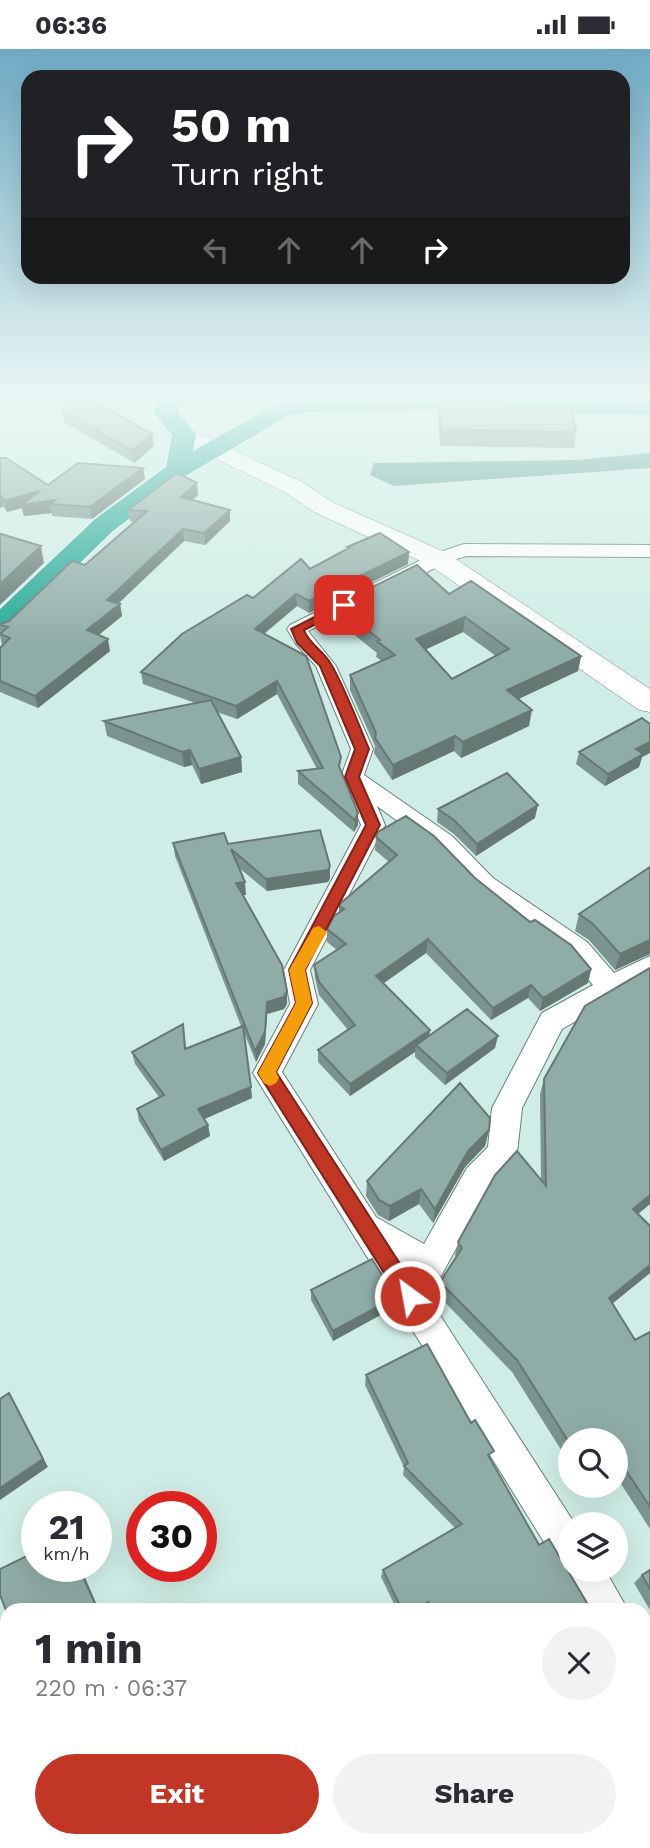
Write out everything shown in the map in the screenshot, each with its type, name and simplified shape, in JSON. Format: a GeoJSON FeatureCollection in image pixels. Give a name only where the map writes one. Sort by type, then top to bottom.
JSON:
{"type":"FeatureCollection","features":[{"type":"Feature","properties":{"kind":"highway"},"geometry":{"type":"LineString","coordinates":[[0,625],[104,525],[165,480]]}},
{"type":"Feature","properties":{"kind":"main road"},"geometry":{"type":"LineString","coordinates":[[278,480],[323,507],[438,559],[650,703]]}},
{"type":"Feature","properties":{"kind":"street"},"geometry":{"type":"LineString","coordinates":[[558,1531],[267,1073],[304,1003],[297,970],[373,825],[352,777],[362,749],[326,666],[319,655],[301,640],[297,629],[438,559],[464,549],[650,551]]}},
{"type":"Feature","properties":{"kind":"street"},"geometry":{"type":"LineString","coordinates":[[352,777],[443,842],[484,884],[578,949],[611,989]]}},
{"type":"Feature","properties":{"kind":"street"},"geometry":{"type":"LineString","coordinates":[[367,1227],[430,1265],[478,1178],[502,1153],[507,1108],[552,1021],[650,966]]}},
{"type":"Feature","properties":{"kind":"street"},"geometry":{"type":"LineString","coordinates":[[590,1582],[604,1603]]}},
{"type":"Feature","properties":{"kind":"shaded area"},"geometry":{"type":"Polygon","coordinates":[[[381,480],[480,480],[394,486],[381,480]]]}},
{"type":"Feature","properties":{"kind":"building"},"geometry":{"type":"Polygon","coordinates":[[[0,480],[40,480],[48,485],[55,480],[127,480],[90,507],[50,504],[55,500],[21,505],[40,491],[5,501],[0,495],[0,480]]]}},
{"type":"Feature","properties":{"kind":"building"},"geometry":{"type":"Polygon","coordinates":[[[168,480],[191,480],[197,483],[181,497],[230,510],[204,533],[183,529],[107,600],[120,604],[87,630],[108,639],[35,696],[0,681],[0,648],[10,638],[0,634],[8,627],[0,624],[9,621],[72,561],[85,565],[147,511],[128,510],[168,480]]]}},
{"type":"Feature","properties":{"kind":"building"},"geometry":{"type":"Polygon","coordinates":[[[380,533],[409,552],[309,601],[296,594],[255,629],[306,656],[341,757],[339,766],[358,813],[355,820],[298,771],[323,768],[277,681],[236,706],[141,672],[182,634],[247,595],[253,598],[301,559],[310,569],[349,548],[347,547],[380,533]]]}},
{"type":"Feature","properties":{"kind":"building"},"geometry":{"type":"Polygon","coordinates":[[[0,535],[41,546],[0,584],[0,535]]]}},
{"type":"Feature","properties":{"kind":"building"},"geometry":{"type":"Polygon","coordinates":[[[417,565],[449,594],[471,581],[581,656],[507,690],[532,710],[463,742],[455,736],[393,765],[375,738],[376,733],[350,675],[395,655],[336,605],[417,565]],[[465,617],[416,639],[452,679],[509,649],[465,617]]]}},
{"type":"Feature","properties":{"kind":"building"},"geometry":{"type":"Polygon","coordinates":[[[211,700],[241,757],[199,769],[190,750],[182,752],[104,721],[211,700]]]}},
{"type":"Feature","properties":{"kind":"building"},"geometry":{"type":"Polygon","coordinates":[[[642,718],[650,724],[650,742],[636,749],[643,754],[608,774],[579,752],[642,718]]]}},
{"type":"Feature","properties":{"kind":"building"},"geometry":{"type":"Polygon","coordinates":[[[507,773],[538,805],[477,844],[455,821],[438,809],[507,773]]]}},
{"type":"Feature","properties":{"kind":"building"},"geometry":{"type":"Polygon","coordinates":[[[406,816],[434,836],[475,878],[530,922],[535,920],[571,945],[591,969],[543,998],[531,985],[493,1008],[428,939],[376,976],[430,1030],[350,1084],[318,1050],[355,1025],[319,982],[314,965],[346,944],[327,929],[334,916],[344,909],[339,906],[342,902],[397,855],[376,837],[378,832],[406,816]]]}},
{"type":"Feature","properties":{"kind":"building"},"geometry":{"type":"Polygon","coordinates":[[[320,830],[330,866],[328,870],[266,879],[231,849],[245,882],[236,883],[282,965],[287,991],[284,997],[267,1002],[265,1032],[255,1051],[173,843],[224,833],[228,844],[320,830]]]}},
{"type":"Feature","properties":{"kind":"building"},"geometry":{"type":"Polygon","coordinates":[[[650,867],[650,940],[620,954],[593,924],[579,914],[650,867]]]}},
{"type":"Feature","properties":{"kind":"building"},"geometry":{"type":"Polygon","coordinates":[[[650,968],[650,1195],[633,1209],[650,1226],[650,1265],[609,1298],[635,1340],[650,1332],[650,1507],[628,1473],[628,1428],[560,1428],[517,1360],[440,1282],[462,1248],[458,1242],[495,1175],[517,1151],[546,1186],[544,1079],[585,1006],[650,968]]]}},
{"type":"Feature","properties":{"kind":"building"},"geometry":{"type":"Polygon","coordinates":[[[467,1009],[498,1036],[447,1073],[416,1045],[467,1009]]]}},
{"type":"Feature","properties":{"kind":"building"},"geometry":{"type":"Polygon","coordinates":[[[183,1024],[185,1049],[243,1026],[251,1087],[198,1109],[208,1125],[161,1150],[137,1109],[164,1095],[132,1052],[183,1024]]]}},
{"type":"Feature","properties":{"kind":"building"},"geometry":{"type":"Polygon","coordinates":[[[460,1083],[490,1118],[489,1130],[468,1151],[435,1209],[421,1189],[390,1206],[379,1200],[367,1181],[460,1083]]]}},
{"type":"Feature","properties":{"kind":"building"},"geometry":{"type":"Polygon","coordinates":[[[372,1259],[396,1297],[333,1331],[311,1290],[372,1259]]]}},
{"type":"Feature","properties":{"kind":"building"},"geometry":{"type":"Polygon","coordinates":[[[427,1344],[471,1423],[475,1420],[494,1451],[488,1455],[539,1545],[549,1539],[558,1554],[558,1582],[575,1582],[587,1603],[399,1603],[383,1570],[462,1524],[404,1466],[408,1463],[366,1375],[427,1344]]]}},
{"type":"Feature","properties":{"kind":"building"},"geometry":{"type":"Polygon","coordinates":[[[9,1393],[43,1459],[0,1488],[0,1399],[9,1393]]]}},
{"type":"Feature","properties":{"kind":"building"},"geometry":{"type":"Polygon","coordinates":[[[21,1559],[21,1582],[85,1582],[95,1603],[3,1603],[0,1595],[0,1569],[21,1559]]]}},
{"type":"Feature","properties":{"kind":"building"},"geometry":{"type":"Polygon","coordinates":[[[650,1570],[650,1589],[642,1575],[650,1570]]]}},
{"type":"Feature","properties":{"kind":"slow traffic"},"geometry":{"type":"LineString","coordinates":[[270,1078],[267,1073],[304,1003],[297,970],[319,932]]}},
{"type":"Feature","properties":{"kind":"route"},"geometry":{"type":"LineString","coordinates":[[344,605],[297,629],[301,640],[319,655],[326,666],[362,749],[352,777],[373,825],[297,970],[304,1003],[267,1073],[410,1296]]}}]}
